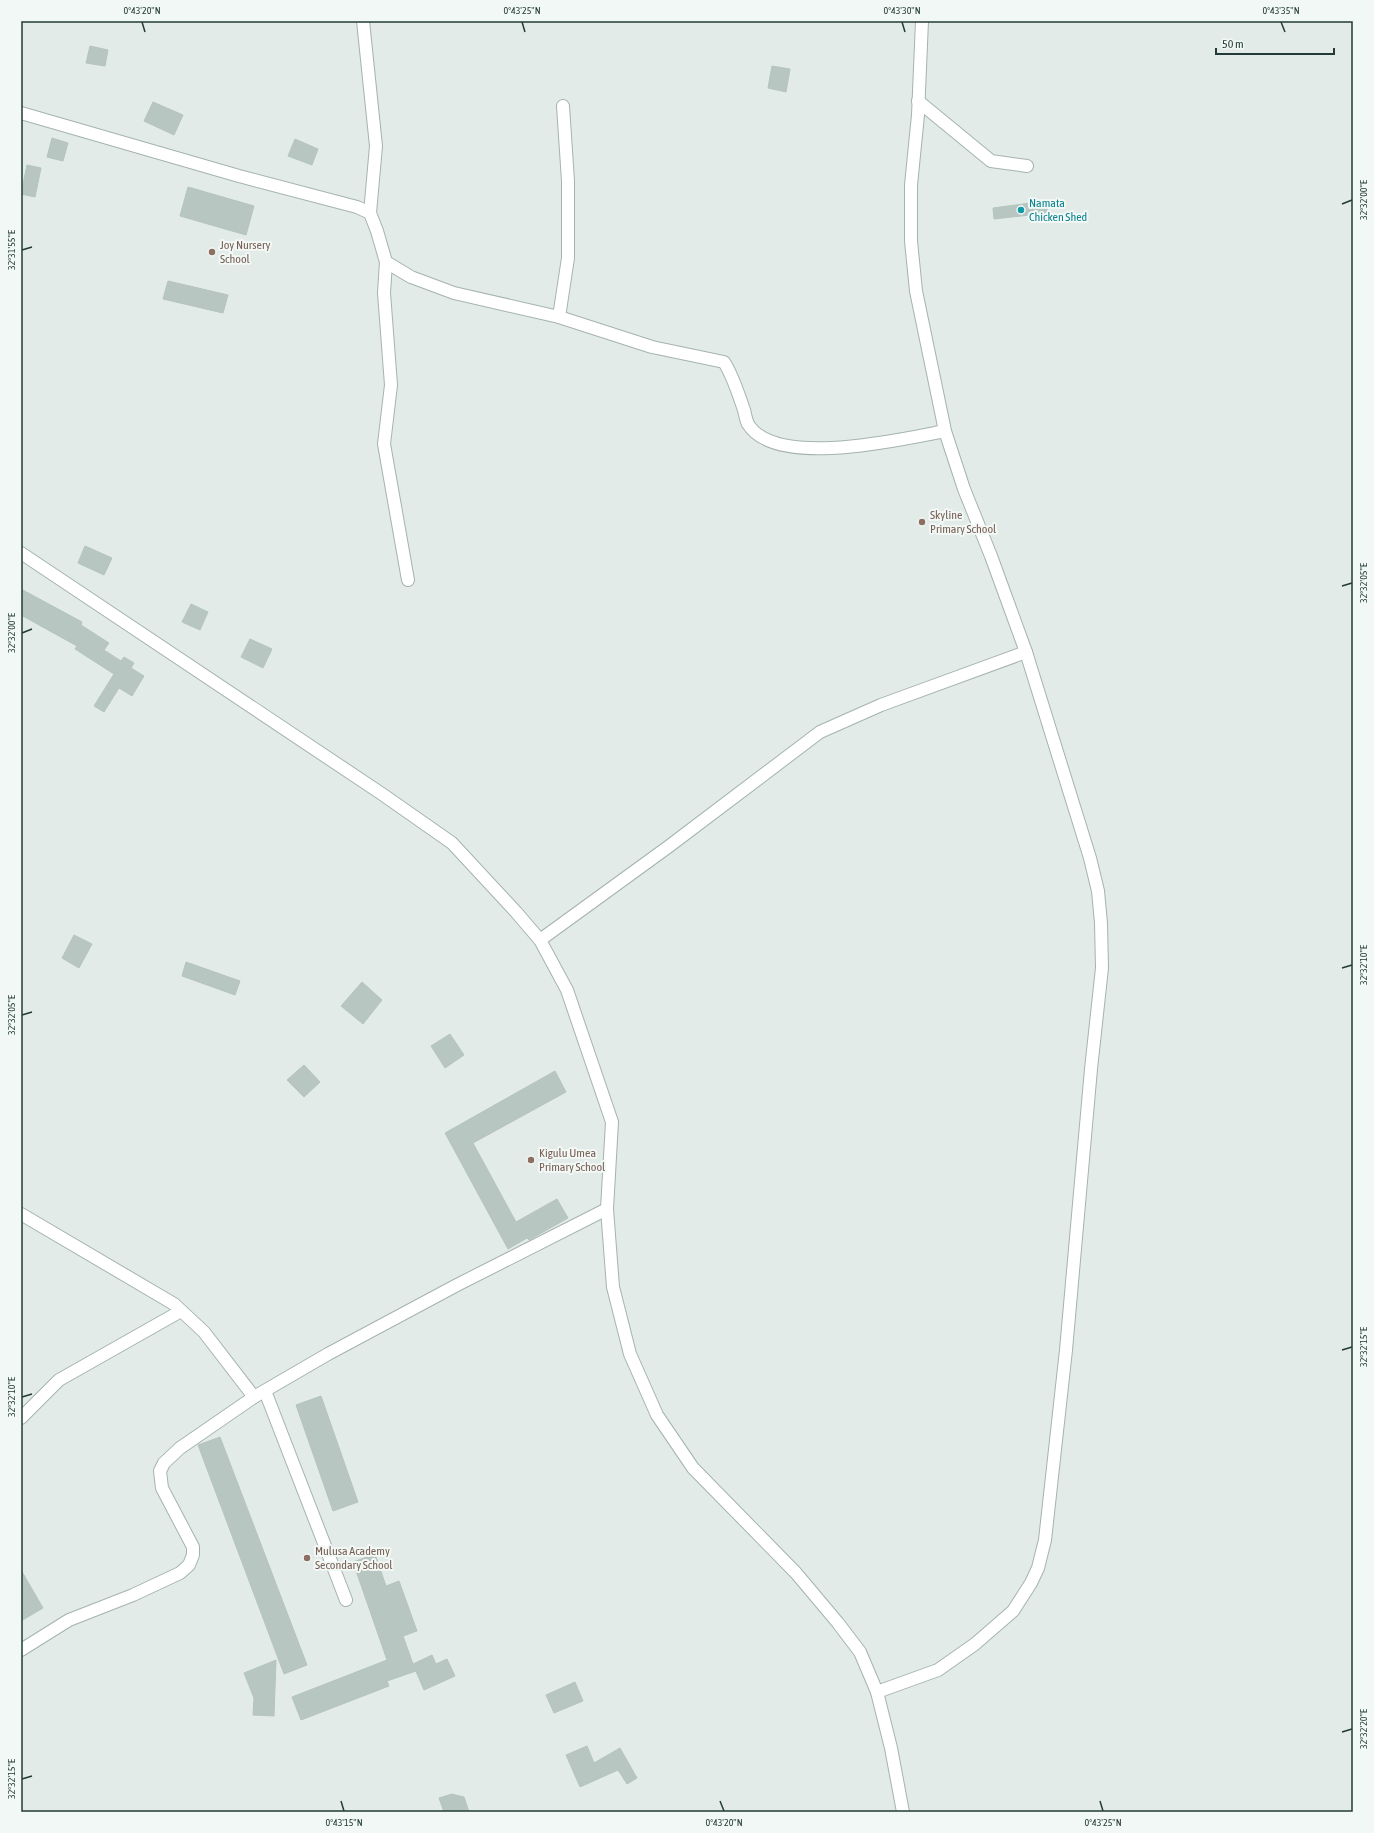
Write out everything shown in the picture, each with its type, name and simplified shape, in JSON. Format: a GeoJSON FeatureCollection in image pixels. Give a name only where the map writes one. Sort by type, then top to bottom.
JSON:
{"type":"FeatureCollection","features":[{"type":"Feature","properties":{"kind":"street"},"geometry":{"type":"LineString","coordinates":[[363,21],[376,146],[370,213],[377,230],[386,262],[384,293],[391,385],[384,444],[408,580]]}},
{"type":"Feature","properties":{"kind":"street"},"geometry":{"type":"LineString","coordinates":[[877,1692],[938,1670],[975,1644],[1013,1611],[1033,1578],[1045,1540],[1066,1350],[1091,1069],[1102,968],[1101,922],[1098,891],[1090,858],[1026,652],[991,556],[964,489],[945,430],[916,291],[911,240],[911,185],[918,100],[922,21]]}},
{"type":"Feature","properties":{"kind":"street"},"geometry":{"type":"LineString","coordinates":[[918,100],[990,162],[1027,166]]}},
{"type":"Feature","properties":{"kind":"street"},"geometry":{"type":"LineString","coordinates":[[559,318],[568,258],[568,181],[563,106]]}},
{"type":"Feature","properties":{"kind":"street"},"geometry":{"type":"LineString","coordinates":[[21,114],[239,176],[323,197],[357,207],[370,213]]}},
{"type":"Feature","properties":{"kind":"street"},"geometry":{"type":"LineString","coordinates":[[386,262],[411,277],[454,293],[559,318],[652,347],[724,362],[732,373],[748,424],[758,435],[774,442],[825,449],[895,441],[945,430]]}},
{"type":"Feature","properties":{"kind":"street"},"geometry":{"type":"LineString","coordinates":[[21,552],[382,794],[452,843],[540,940],[567,990],[612,1122],[607,1209],[613,1287],[630,1354],[657,1415],[693,1468],[796,1574],[838,1623],[860,1652],[877,1692],[891,1748],[903,1812]]}},
{"type":"Feature","properties":{"kind":"street"},"geometry":{"type":"LineString","coordinates":[[540,940],[820,732],[881,705],[1026,652]]}},
{"type":"Feature","properties":{"kind":"street"},"geometry":{"type":"LineString","coordinates":[[21,1650],[69,1620],[133,1595],[180,1573],[189,1565],[194,1555],[193,1547],[162,1488],[160,1471],[164,1463],[180,1448],[254,1397],[328,1354],[450,1288],[607,1209]]}},
{"type":"Feature","properties":{"kind":"street"},"geometry":{"type":"LineString","coordinates":[[21,1214],[174,1304],[204,1332],[254,1397]]}},
{"type":"Feature","properties":{"kind":"street"},"geometry":{"type":"LineString","coordinates":[[21,1418],[59,1380],[181,1311]]}},
{"type":"Feature","properties":{"kind":"street"},"geometry":{"type":"LineString","coordinates":[[265,1391],[346,1600]]}},
{"type":"Feature","properties":{"kind":"building"},"geometry":{"type":"Polygon","coordinates":[[[90,46],[108,50],[105,66],[86,63],[90,46]]]}},
{"type":"Feature","properties":{"kind":"building"},"geometry":{"type":"Polygon","coordinates":[[[772,66],[790,69],[786,92],[768,88],[772,66]]]}},
{"type":"Feature","properties":{"kind":"building"},"geometry":{"type":"Polygon","coordinates":[[[153,102],[183,115],[174,135],[144,121],[153,102]]]}},
{"type":"Feature","properties":{"kind":"building"},"geometry":{"type":"Polygon","coordinates":[[[52,138],[68,143],[63,161],[47,157],[52,138]]]}},
{"type":"Feature","properties":{"kind":"building"},"geometry":{"type":"Polygon","coordinates":[[[295,139],[318,149],[312,165],[288,156],[295,139]]]}},
{"type":"Feature","properties":{"kind":"building"},"geometry":{"type":"Polygon","coordinates":[[[27,165],[41,168],[35,197],[21,194],[27,165]]]}},
{"type":"Feature","properties":{"kind":"building"},"geometry":{"type":"Polygon","coordinates":[[[188,187],[254,206],[246,235],[180,216],[188,187]]]}},
{"type":"Feature","properties":{"kind":"building","name":"Namata Chicken Shed"},"geometry":{"type":"Polygon","coordinates":[[[1045,201],[1048,213],[994,219],[993,208],[1045,201]]]}},
{"type":"Feature","properties":{"kind":"building"},"geometry":{"type":"Polygon","coordinates":[[[168,281],[228,295],[223,313],[163,299],[168,281]]]}},
{"type":"Feature","properties":{"kind":"building"},"geometry":{"type":"Polygon","coordinates":[[[85,546],[112,558],[104,575],[78,563],[85,546]]]}},
{"type":"Feature","properties":{"kind":"building"},"geometry":{"type":"Polygon","coordinates":[[[21,589],[82,622],[81,625],[109,643],[104,650],[121,661],[124,657],[134,663],[131,668],[144,676],[132,696],[119,688],[104,712],[94,706],[114,674],[75,649],[77,646],[21,615],[21,589]]]}},
{"type":"Feature","properties":{"kind":"building"},"geometry":{"type":"Polygon","coordinates":[[[191,604],[208,612],[200,630],[182,622],[191,604]]]}},
{"type":"Feature","properties":{"kind":"building"},"geometry":{"type":"Polygon","coordinates":[[[250,639],[272,649],[263,668],[241,657],[250,639]]]}},
{"type":"Feature","properties":{"kind":"building"},"geometry":{"type":"Polygon","coordinates":[[[74,935],[92,944],[79,968],[62,958],[74,935]]]}},
{"type":"Feature","properties":{"kind":"building"},"geometry":{"type":"Polygon","coordinates":[[[186,962],[240,981],[235,995],[182,976],[186,962]]]}},
{"type":"Feature","properties":{"kind":"building"},"geometry":{"type":"Polygon","coordinates":[[[362,982],[382,1000],[363,1024],[341,1006],[362,982]]]}},
{"type":"Feature","properties":{"kind":"building"},"geometry":{"type":"Polygon","coordinates":[[[450,1034],[464,1055],[445,1068],[431,1046],[450,1034]]]}},
{"type":"Feature","properties":{"kind":"building"},"geometry":{"type":"Polygon","coordinates":[[[304,1065],[320,1082],[304,1097],[287,1080],[304,1065]]]}},
{"type":"Feature","properties":{"kind":"building"},"geometry":{"type":"Polygon","coordinates":[[[555,1071],[566,1092],[473,1143],[516,1222],[557,1199],[568,1218],[529,1240],[527,1238],[508,1249],[445,1133],[555,1071]]]}},
{"type":"Feature","properties":{"kind":"building"},"geometry":{"type":"Polygon","coordinates":[[[321,1396],[358,1502],[333,1511],[296,1405],[321,1396]]]}},
{"type":"Feature","properties":{"kind":"building"},"geometry":{"type":"Polygon","coordinates":[[[220,1437],[307,1665],[284,1674],[198,1445],[220,1437]]]}},
{"type":"Feature","properties":{"kind":"building"},"geometry":{"type":"Polygon","coordinates":[[[375,1554],[386,1586],[399,1581],[417,1631],[403,1636],[413,1664],[432,1655],[436,1664],[447,1659],[455,1676],[424,1690],[416,1671],[387,1681],[389,1686],[301,1720],[292,1697],[387,1660],[353,1562],[375,1554]]]}},
{"type":"Feature","properties":{"kind":"building"},"geometry":{"type":"Polygon","coordinates":[[[21,1570],[43,1608],[21,1621],[21,1570]]]}},
{"type":"Feature","properties":{"kind":"building"},"geometry":{"type":"Polygon","coordinates":[[[276,1660],[274,1716],[253,1715],[254,1698],[244,1673],[276,1660]]]}},
{"type":"Feature","properties":{"kind":"building"},"geometry":{"type":"Polygon","coordinates":[[[575,1682],[583,1701],[554,1713],[546,1695],[575,1682]]]}},
{"type":"Feature","properties":{"kind":"building"},"geometry":{"type":"Polygon","coordinates":[[[587,1746],[594,1763],[620,1748],[637,1778],[627,1784],[618,1770],[580,1787],[566,1755],[587,1746]]]}},
{"type":"Feature","properties":{"kind":"building"},"geometry":{"type":"Polygon","coordinates":[[[452,1794],[464,1797],[469,1812],[444,1812],[439,1798],[452,1794]]]}},
{"type":"Feature","properties":{"kind":"place","name":"Namata Chicken Shed"},"geometry":{"type":"Point","coordinates":[1021,210]}},
{"type":"Feature","properties":{"kind":"place","name":"Joy Nursery School"},"geometry":{"type":"Point","coordinates":[212,252]}},
{"type":"Feature","properties":{"kind":"place","name":"Skyline Primary School"},"geometry":{"type":"Point","coordinates":[922,522]}},
{"type":"Feature","properties":{"kind":"place","name":"Kigulu Umea Primary School"},"geometry":{"type":"Point","coordinates":[531,1160]}},
{"type":"Feature","properties":{"kind":"place","name":"Mulusa Academy Secondary School"},"geometry":{"type":"Point","coordinates":[307,1558]}}]}
